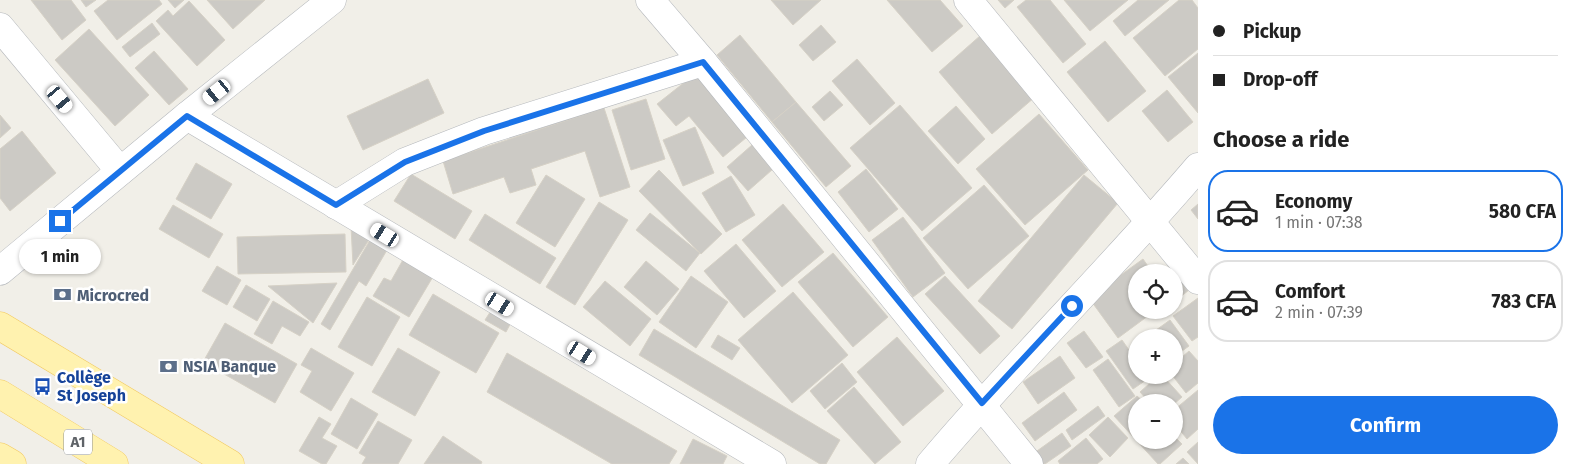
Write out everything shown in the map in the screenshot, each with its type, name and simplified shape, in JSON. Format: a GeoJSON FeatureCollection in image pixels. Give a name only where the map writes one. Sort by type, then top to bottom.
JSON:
{"type":"FeatureCollection","features":[{"type":"Feature","properties":{"kind":"main road"},"geometry":{"type":"LineString","coordinates":[[0,326],[230,464]]}},
{"type":"Feature","properties":{"kind":"main road","name":"A1"},"geometry":{"type":"LineString","coordinates":[[0,394],[114,464]]}},
{"type":"Feature","properties":{"kind":"main road"},"geometry":{"type":"LineString","coordinates":[[0,457],[12,464]]}},
{"type":"Feature","properties":{"kind":"street"},"geometry":{"type":"LineString","coordinates":[[650,0],[982,403],[1029,464]]}},
{"type":"Feature","properties":{"kind":"street"},"geometry":{"type":"LineString","coordinates":[[968,0],[1198,280]]}},
{"type":"Feature","properties":{"kind":"street"},"geometry":{"type":"LineString","coordinates":[[0,271],[325,2]]}},
{"type":"Feature","properties":{"kind":"street"},"geometry":{"type":"LineString","coordinates":[[0,27],[120,171]]}},
{"type":"Feature","properties":{"kind":"street"},"geometry":{"type":"LineString","coordinates":[[336,205],[405,162],[484,131],[703,62]]}},
{"type":"Feature","properties":{"kind":"street"},"geometry":{"type":"LineString","coordinates":[[187,116],[772,464]]}},
{"type":"Feature","properties":{"kind":"street"},"geometry":{"type":"LineString","coordinates":[[930,464],[982,403],[1150,223],[1198,167]]}},
{"type":"Feature","properties":{"kind":"building"},"geometry":{"type":"Polygon","coordinates":[[[31,0],[71,0],[86,20],[62,40],[31,0]]]}},
{"type":"Feature","properties":{"kind":"building"},"geometry":{"type":"Polygon","coordinates":[[[81,0],[96,0],[86,7],[81,0]]]}},
{"type":"Feature","properties":{"kind":"building"},"geometry":{"type":"Polygon","coordinates":[[[108,0],[159,0],[162,4],[117,40],[94,11],[108,0]]]}},
{"type":"Feature","properties":{"kind":"building"},"geometry":{"type":"Polygon","coordinates":[[[168,0],[184,0],[175,8],[168,0]]]}},
{"type":"Feature","properties":{"kind":"building"},"geometry":{"type":"Polygon","coordinates":[[[207,0],[265,0],[233,29],[207,0]]]}},
{"type":"Feature","properties":{"kind":"building"},"geometry":{"type":"Polygon","coordinates":[[[771,0],[821,0],[793,25],[771,0]]]}},
{"type":"Feature","properties":{"kind":"building"},"geometry":{"type":"Polygon","coordinates":[[[887,0],[940,0],[963,26],[932,52],[887,0]]]}},
{"type":"Feature","properties":{"kind":"building"},"geometry":{"type":"Polygon","coordinates":[[[998,0],[1014,0],[1005,8],[998,0]]]}},
{"type":"Feature","properties":{"kind":"building"},"geometry":{"type":"Polygon","coordinates":[[[1026,0],[1050,0],[1086,44],[1063,63],[1017,7],[1026,0]]]}},
{"type":"Feature","properties":{"kind":"building"},"geometry":{"type":"Polygon","coordinates":[[[1064,0],[1128,0],[1090,31],[1064,0]]]}},
{"type":"Feature","properties":{"kind":"building"},"geometry":{"type":"Polygon","coordinates":[[[1138,0],[1169,0],[1125,36],[1113,21],[1138,0]]]}},
{"type":"Feature","properties":{"kind":"building"},"geometry":{"type":"Polygon","coordinates":[[[1179,0],[1192,0],[1198,8],[1198,49],[1165,76],[1133,38],[1179,0]]]}},
{"type":"Feature","properties":{"kind":"building"},"geometry":{"type":"Polygon","coordinates":[[[189,1],[225,40],[197,66],[156,21],[168,10],[173,16],[189,1]]]}},
{"type":"Feature","properties":{"kind":"building"},"geometry":{"type":"Polygon","coordinates":[[[152,23],[160,34],[130,57],[122,47],[152,23]]]}},
{"type":"Feature","properties":{"kind":"building"},"geometry":{"type":"Polygon","coordinates":[[[821,25],[836,42],[813,61],[799,45],[821,25]]]}},
{"type":"Feature","properties":{"kind":"building"},"geometry":{"type":"Polygon","coordinates":[[[89,29],[149,95],[115,126],[55,60],[89,29]]]}},
{"type":"Feature","properties":{"kind":"building"},"geometry":{"type":"Polygon","coordinates":[[[740,35],[796,102],[772,122],[717,55],[740,35]]]}},
{"type":"Feature","properties":{"kind":"building"},"geometry":{"type":"Polygon","coordinates":[[[981,35],[1035,97],[992,134],[939,72],[981,35]]]}},
{"type":"Feature","properties":{"kind":"building"},"geometry":{"type":"Polygon","coordinates":[[[1105,41],[1146,91],[1108,122],[1067,72],[1105,41]]]}},
{"type":"Feature","properties":{"kind":"building"},"geometry":{"type":"Polygon","coordinates":[[[154,51],[188,89],[169,105],[135,68],[154,51]]]}},
{"type":"Feature","properties":{"kind":"building"},"geometry":{"type":"Polygon","coordinates":[[[1198,53],[1198,113],[1168,77],[1198,53]]]}},
{"type":"Feature","properties":{"kind":"building"},"geometry":{"type":"Polygon","coordinates":[[[857,59],[895,103],[870,125],[832,81],[857,59]]]}},
{"type":"Feature","properties":{"kind":"building"},"geometry":{"type":"Polygon","coordinates":[[[695,74],[747,137],[723,157],[689,116],[676,126],[657,104],[695,74]]]}},
{"type":"Feature","properties":{"kind":"building"},"geometry":{"type":"Polygon","coordinates":[[[428,79],[444,113],[363,150],[347,116],[428,79]]]}},
{"type":"Feature","properties":{"kind":"building"},"geometry":{"type":"Polygon","coordinates":[[[1167,90],[1193,122],[1168,142],[1142,111],[1167,90]]]}},
{"type":"Feature","properties":{"kind":"building"},"geometry":{"type":"Polygon","coordinates":[[[830,91],[843,105],[824,121],[812,107],[830,91]]]}},
{"type":"Feature","properties":{"kind":"building"},"geometry":{"type":"Polygon","coordinates":[[[646,99],[665,159],[631,170],[612,110],[646,99]]]}},
{"type":"Feature","properties":{"kind":"building"},"geometry":{"type":"Polygon","coordinates":[[[796,102],[851,166],[826,187],[772,122],[796,102]]]}},
{"type":"Feature","properties":{"kind":"building"},"geometry":{"type":"Polygon","coordinates":[[[900,105],[972,188],[922,231],[850,148],[900,105]]]}},
{"type":"Feature","properties":{"kind":"building"},"geometry":{"type":"Polygon","coordinates":[[[956,106],[985,139],[958,164],[928,131],[956,106]]]}},
{"type":"Feature","properties":{"kind":"building"},"geometry":{"type":"Polygon","coordinates":[[[604,108],[630,187],[600,197],[585,151],[531,169],[536,185],[510,193],[504,177],[453,194],[443,161],[604,108]]]}},
{"type":"Feature","properties":{"kind":"building"},"geometry":{"type":"Polygon","coordinates":[[[1039,114],[1088,170],[1025,225],[976,169],[1039,114]]]}},
{"type":"Feature","properties":{"kind":"building"},"geometry":{"type":"Polygon","coordinates":[[[0,115],[11,128],[0,138],[0,115]]]}},
{"type":"Feature","properties":{"kind":"building"},"geometry":{"type":"Polygon","coordinates":[[[695,127],[714,173],[683,186],[663,140],[695,127]]]}},
{"type":"Feature","properties":{"kind":"building"},"geometry":{"type":"Polygon","coordinates":[[[22,131],[56,173],[10,211],[0,198],[0,149],[22,131]]]}},
{"type":"Feature","properties":{"kind":"building"},"geometry":{"type":"Polygon","coordinates":[[[752,145],[773,169],[748,191],[727,167],[752,145]]]}},
{"type":"Feature","properties":{"kind":"building"},"geometry":{"type":"Polygon","coordinates":[[[196,163],[232,184],[211,219],[176,199],[196,163]]]}},
{"type":"Feature","properties":{"kind":"building"},"geometry":{"type":"Polygon","coordinates":[[[866,169],[898,209],[869,232],[838,192],[866,169]]]}},
{"type":"Feature","properties":{"kind":"building"},"geometry":{"type":"Polygon","coordinates":[[[659,170],[722,234],[701,254],[639,191],[659,170]]]}},
{"type":"Feature","properties":{"kind":"building"},"geometry":{"type":"Polygon","coordinates":[[[411,174],[472,211],[455,239],[394,201],[411,174]]]}},
{"type":"Feature","properties":{"kind":"building"},"geometry":{"type":"Polygon","coordinates":[[[546,175],[585,199],[555,247],[516,223],[546,175]]]}},
{"type":"Feature","properties":{"kind":"building"},"geometry":{"type":"Polygon","coordinates":[[[1084,175],[1118,203],[1012,329],[978,301],[1084,175]]]}},
{"type":"Feature","properties":{"kind":"building"},"geometry":{"type":"Polygon","coordinates":[[[731,176],[755,215],[726,232],[702,193],[731,176]]]}},
{"type":"Feature","properties":{"kind":"building"},"geometry":{"type":"Polygon","coordinates":[[[984,185],[1029,236],[968,289],[923,238],[984,185]]]}},
{"type":"Feature","properties":{"kind":"building"},"geometry":{"type":"Polygon","coordinates":[[[599,202],[628,220],[575,305],[546,287],[599,202]]]}},
{"type":"Feature","properties":{"kind":"building"},"geometry":{"type":"Polygon","coordinates":[[[783,204],[824,252],[782,287],[742,240],[783,204]]]}},
{"type":"Feature","properties":{"kind":"building"},"geometry":{"type":"Polygon","coordinates":[[[1198,204],[1198,219],[1191,210],[1198,204]]]}},
{"type":"Feature","properties":{"kind":"building"},"geometry":{"type":"Polygon","coordinates":[[[173,205],[223,234],[209,258],[159,229],[173,205]]]}},
{"type":"Feature","properties":{"kind":"building"},"geometry":{"type":"Polygon","coordinates":[[[650,213],[700,253],[686,271],[636,230],[650,213]]]}},
{"type":"Feature","properties":{"kind":"building"},"geometry":{"type":"Polygon","coordinates":[[[485,214],[556,258],[540,284],[469,240],[485,214]]]}},
{"type":"Feature","properties":{"kind":"building"},"geometry":{"type":"Polygon","coordinates":[[[903,217],[945,273],[913,297],[872,240],[903,217]]]}},
{"type":"Feature","properties":{"kind":"building"},"geometry":{"type":"Polygon","coordinates":[[[351,227],[372,235],[353,265],[351,227]]]}},
{"type":"Feature","properties":{"kind":"building"},"geometry":{"type":"Polygon","coordinates":[[[345,234],[346,272],[238,274],[237,237],[345,234]]]}},
{"type":"Feature","properties":{"kind":"building"},"geometry":{"type":"Polygon","coordinates":[[[370,240],[387,250],[366,286],[359,281],[330,330],[321,324],[370,240]]]}},
{"type":"Feature","properties":{"kind":"building"},"geometry":{"type":"Polygon","coordinates":[[[736,244],[776,291],[744,318],[704,271],[736,244]]]}},
{"type":"Feature","properties":{"kind":"building"},"geometry":{"type":"Polygon","coordinates":[[[833,253],[888,317],[853,347],[798,282],[833,253]]]}},
{"type":"Feature","properties":{"kind":"building"},"geometry":{"type":"Polygon","coordinates":[[[404,258],[434,275],[409,317],[373,296],[384,278],[391,281],[404,258]]]}},
{"type":"Feature","properties":{"kind":"building"},"geometry":{"type":"Polygon","coordinates":[[[1143,259],[1146,264],[1136,264],[1143,259]]]}},
{"type":"Feature","properties":{"kind":"building"},"geometry":{"type":"Polygon","coordinates":[[[646,261],[679,289],[657,315],[624,287],[646,261]]]}},
{"type":"Feature","properties":{"kind":"building"},"geometry":{"type":"Polygon","coordinates":[[[217,266],[241,280],[227,305],[202,291],[217,266]]]}},
{"type":"Feature","properties":{"kind":"building"},"geometry":{"type":"Polygon","coordinates":[[[1128,270],[1128,319],[1144,319],[1118,338],[1089,298],[1128,270]]]}},
{"type":"Feature","properties":{"kind":"building"},"geometry":{"type":"Polygon","coordinates":[[[1183,273],[1194,286],[1183,295],[1183,273]]]}},
{"type":"Feature","properties":{"kind":"building"},"geometry":{"type":"Polygon","coordinates":[[[691,276],[728,302],[696,348],[659,322],[691,276]]]}},
{"type":"Feature","properties":{"kind":"building"},"geometry":{"type":"Polygon","coordinates":[[[945,276],[1000,336],[980,354],[925,294],[945,276]]]}},
{"type":"Feature","properties":{"kind":"building"},"geometry":{"type":"Polygon","coordinates":[[[605,281],[651,319],[630,346],[583,307],[605,281]]]}},
{"type":"Feature","properties":{"kind":"building"},"geometry":{"type":"Polygon","coordinates":[[[337,283],[313,323],[268,286],[337,283]]]}},
{"type":"Feature","properties":{"kind":"building"},"geometry":{"type":"Polygon","coordinates":[[[246,285],[270,299],[257,321],[233,307],[246,285]]]}},
{"type":"Feature","properties":{"kind":"building"},"geometry":{"type":"Polygon","coordinates":[[[793,292],[848,355],[792,403],[738,340],[793,292]]]}},
{"type":"Feature","properties":{"kind":"building"},"geometry":{"type":"Polygon","coordinates":[[[433,294],[499,333],[476,373],[409,335],[433,294]]]}},
{"type":"Feature","properties":{"kind":"building"},"geometry":{"type":"Polygon","coordinates":[[[367,297],[400,317],[372,366],[338,347],[367,297]]]}},
{"type":"Feature","properties":{"kind":"building"},"geometry":{"type":"Polygon","coordinates":[[[1198,298],[1198,337],[1192,341],[1175,319],[1183,319],[1183,309],[1198,298]]]}},
{"type":"Feature","properties":{"kind":"building"},"geometry":{"type":"Polygon","coordinates":[[[273,301],[309,322],[300,336],[282,326],[272,344],[254,334],[273,301]]]}},
{"type":"Feature","properties":{"kind":"building"},"geometry":{"type":"Polygon","coordinates":[[[494,306],[514,317],[506,332],[485,320],[494,306]]]}},
{"type":"Feature","properties":{"kind":"building"},"geometry":{"type":"Polygon","coordinates":[[[1170,320],[1177,329],[1158,329],[1170,320]]]}},
{"type":"Feature","properties":{"kind":"building"},"geometry":{"type":"Polygon","coordinates":[[[225,323],[297,364],[275,403],[203,362],[225,323]]]}},
{"type":"Feature","properties":{"kind":"building"},"geometry":{"type":"Polygon","coordinates":[[[654,329],[840,440],[826,464],[820,464],[639,355],[654,329]]]}},
{"type":"Feature","properties":{"kind":"building"},"geometry":{"type":"Polygon","coordinates":[[[1084,331],[1103,357],[1086,368],[1067,343],[1084,331]]]}},
{"type":"Feature","properties":{"kind":"building"},"geometry":{"type":"Polygon","coordinates":[[[718,335],[740,348],[732,360],[711,347],[718,335]]]}},
{"type":"Feature","properties":{"kind":"building"},"geometry":{"type":"Polygon","coordinates":[[[897,337],[944,391],[903,426],[857,372],[897,337]]]}},
{"type":"Feature","properties":{"kind":"building"},"geometry":{"type":"Polygon","coordinates":[[[1183,338],[1189,346],[1183,350],[1183,338]]]}},
{"type":"Feature","properties":{"kind":"building"},"geometry":{"type":"Polygon","coordinates":[[[1122,340],[1128,349],[1128,382],[1106,351],[1122,340]]]}},
{"type":"Feature","properties":{"kind":"building"},"geometry":{"type":"Polygon","coordinates":[[[311,348],[354,373],[331,411],[300,392],[312,371],[301,365],[311,348]]]}},
{"type":"Feature","properties":{"kind":"building"},"geometry":{"type":"Polygon","coordinates":[[[398,348],[440,372],[415,416],[372,392],[398,348]]]}},
{"type":"Feature","properties":{"kind":"building"},"geometry":{"type":"Polygon","coordinates":[[[1189,351],[1198,361],[1198,383],[1186,393],[1179,384],[1183,384],[1183,356],[1189,351]]]}},
{"type":"Feature","properties":{"kind":"building"},"geometry":{"type":"Polygon","coordinates":[[[507,353],[677,451],[669,464],[612,464],[487,392],[507,353]]]}},
{"type":"Feature","properties":{"kind":"building"},"geometry":{"type":"Polygon","coordinates":[[[1060,356],[1075,378],[1038,404],[1023,382],[1060,356]]]}},
{"type":"Feature","properties":{"kind":"building"},"geometry":{"type":"Polygon","coordinates":[[[1108,359],[1134,394],[1128,394],[1128,401],[1119,407],[1093,370],[1108,359]]]}},
{"type":"Feature","properties":{"kind":"building"},"geometry":{"type":"Polygon","coordinates":[[[842,363],[857,382],[825,409],[810,391],[842,363]]]}},
{"type":"Feature","properties":{"kind":"building"},"geometry":{"type":"Polygon","coordinates":[[[1129,384],[1140,384],[1133,389],[1129,384]]]}},
{"type":"Feature","properties":{"kind":"building"},"geometry":{"type":"Polygon","coordinates":[[[1149,384],[1170,384],[1179,394],[1142,394],[1140,392],[1149,384]]]}},
{"type":"Feature","properties":{"kind":"building"},"geometry":{"type":"Polygon","coordinates":[[[854,387],[901,442],[875,464],[827,411],[854,387]]]}},
{"type":"Feature","properties":{"kind":"building"},"geometry":{"type":"Polygon","coordinates":[[[1198,390],[1198,429],[1187,439],[1183,434],[1183,402],[1198,390]]]}},
{"type":"Feature","properties":{"kind":"building"},"geometry":{"type":"Polygon","coordinates":[[[1064,392],[1077,410],[1035,441],[1022,423],[1064,392]]]}},
{"type":"Feature","properties":{"kind":"building"},"geometry":{"type":"Polygon","coordinates":[[[351,398],[378,414],[357,449],[331,434],[351,398]]]}},
{"type":"Feature","properties":{"kind":"building"},"geometry":{"type":"Polygon","coordinates":[[[1128,404],[1128,431],[1114,416],[1128,404]]]}},
{"type":"Feature","properties":{"kind":"building"},"geometry":{"type":"Polygon","coordinates":[[[1098,406],[1105,416],[1072,440],[1066,430],[1098,406]]]}},
{"type":"Feature","properties":{"kind":"building"},"geometry":{"type":"Polygon","coordinates":[[[319,417],[331,424],[322,438],[337,446],[326,464],[322,464],[299,451],[319,417]]]}},
{"type":"Feature","properties":{"kind":"building"},"geometry":{"type":"Polygon","coordinates":[[[1108,417],[1128,438],[1110,457],[1089,435],[1108,417]]]}},
{"type":"Feature","properties":{"kind":"building"},"geometry":{"type":"Polygon","coordinates":[[[378,421],[412,440],[398,464],[362,464],[366,457],[359,453],[378,421]]]}},
{"type":"Feature","properties":{"kind":"building"},"geometry":{"type":"Polygon","coordinates":[[[1062,433],[1071,446],[1045,464],[1036,464],[1030,456],[1062,433]]]}},
{"type":"Feature","properties":{"kind":"building"},"geometry":{"type":"Polygon","coordinates":[[[443,436],[482,462],[481,464],[424,464],[443,436]]]}},
{"type":"Feature","properties":{"kind":"building"},"geometry":{"type":"Polygon","coordinates":[[[1086,438],[1103,459],[1097,464],[1060,464],[1058,461],[1086,438]]]}},
{"type":"Feature","properties":{"kind":"building"},"geometry":{"type":"Polygon","coordinates":[[[693,439],[727,456],[723,464],[680,464],[693,439]]]}},
{"type":"Feature","properties":{"kind":"building"},"geometry":{"type":"Polygon","coordinates":[[[1198,442],[1198,464],[1187,452],[1198,442]]]}},
{"type":"Feature","properties":{"kind":"building"},"geometry":{"type":"Polygon","coordinates":[[[1144,449],[1176,449],[1160,464],[1144,449]]]}},
{"type":"Feature","properties":{"kind":"building"},"geometry":{"type":"Polygon","coordinates":[[[1183,458],[1189,464],[1176,464],[1183,458]]]}},
{"type":"Feature","properties":{"kind":"place","name":"Microcred"},"geometry":{"type":"Point","coordinates":[63,295]}},
{"type":"Feature","properties":{"kind":"place","name":"NSIA Banque"},"geometry":{"type":"Point","coordinates":[169,366]}},
{"type":"Feature","properties":{"kind":"place","name":"Collège St Joseph"},"geometry":{"type":"Point","coordinates":[43,386]}},
{"type":"Feature","properties":{"kind":"route"},"geometry":{"type":"LineString","coordinates":[[60,221],[187,116],[336,205],[405,162],[484,131],[703,62],[982,403],[1072,306]]}}]}
